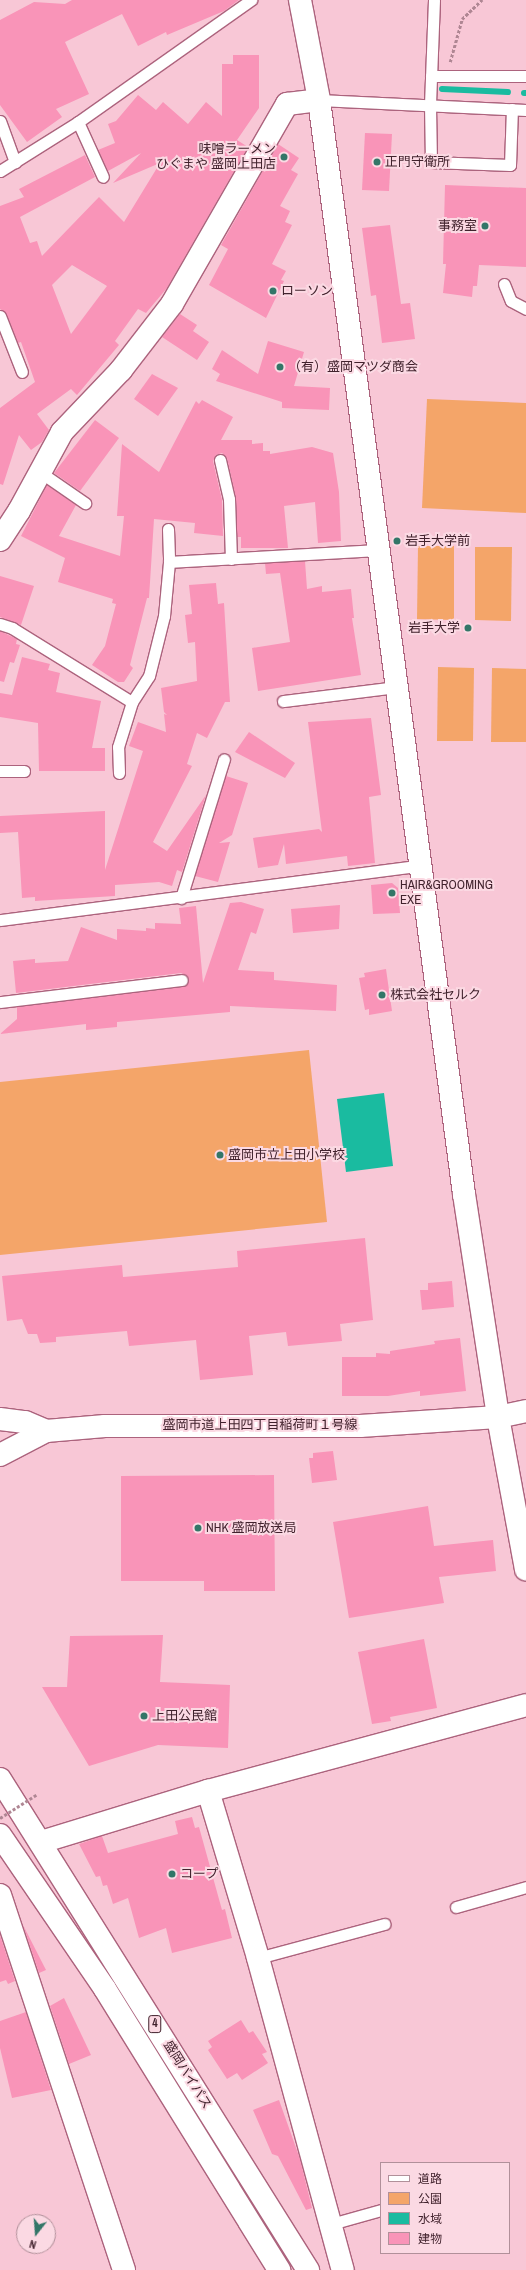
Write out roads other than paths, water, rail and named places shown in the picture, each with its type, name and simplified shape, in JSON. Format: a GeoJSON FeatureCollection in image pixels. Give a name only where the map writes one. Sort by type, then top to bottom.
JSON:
{"type":"FeatureCollection","features":[{"type":"Feature","properties":{"kind":"main road"},"geometry":{"type":"LineString","coordinates":[[300,0],[319,100],[377,550],[422,866],[464,1194],[498,1417],[526,1569]]}},
{"type":"Feature","properties":{"kind":"main road"},"geometry":{"type":"LineString","coordinates":[[0,540],[62,432],[121,370],[172,304],[287,104],[319,100]]}},
{"type":"Feature","properties":{"kind":"main road","name":"盛岡市道上田四丁目稲荷町１号線"},"geometry":{"type":"LineString","coordinates":[[0,1455],[46,1432],[105,1426],[360,1426],[498,1417],[526,1411]]}},
{"type":"Feature","properties":{"kind":"main road"},"geometry":{"type":"LineString","coordinates":[[0,1419],[24,1422],[46,1432]]}},
{"type":"Feature","properties":{"kind":"main road"},"geometry":{"type":"LineString","coordinates":[[41,1842],[208,1791],[526,1704]]}},
{"type":"Feature","properties":{"kind":"main road","name":"盛岡バイパス"},"geometry":{"type":"LineString","coordinates":[[0,1779],[41,1842],[308,2270]]}},
{"type":"Feature","properties":{"kind":"main road"},"geometry":{"type":"LineString","coordinates":[[208,1791],[258,1958],[343,2270]]}},
{"type":"Feature","properties":{"kind":"main road","name":"盛岡バイパス"},"geometry":{"type":"LineString","coordinates":[[2,1842],[105,1989],[279,2270]]}},
{"type":"Feature","properties":{"kind":"main road"},"geometry":{"type":"LineString","coordinates":[[0,1895],[124,2270]]}},
{"type":"Feature","properties":{"kind":"lane"},"geometry":{"type":"LineString","coordinates":[[0,171],[78,122],[251,0]]}},
{"type":"Feature","properties":{"kind":"lane"},"geometry":{"type":"LineString","coordinates":[[434,0],[430,105],[431,162],[510,165],[512,109]]}},
{"type":"Feature","properties":{"kind":"lane"},"geometry":{"type":"LineString","coordinates":[[431,76],[526,76]]}},
{"type":"Feature","properties":{"kind":"lane"},"geometry":{"type":"LineString","coordinates":[[319,100],[526,110]]}},
{"type":"Feature","properties":{"kind":"lane"},"geometry":{"type":"LineString","coordinates":[[0,121],[16,162]]}},
{"type":"Feature","properties":{"kind":"lane"},"geometry":{"type":"LineString","coordinates":[[78,122],[103,177]]}},
{"type":"Feature","properties":{"kind":"lane"},"geometry":{"type":"LineString","coordinates":[[504,284],[511,301],[526,309]]}},
{"type":"Feature","properties":{"kind":"lane"},"geometry":{"type":"LineString","coordinates":[[0,316],[22,372]]}},
{"type":"Feature","properties":{"kind":"lane"},"geometry":{"type":"LineString","coordinates":[[220,460],[228,499],[231,559]]}},
{"type":"Feature","properties":{"kind":"lane"},"geometry":{"type":"LineString","coordinates":[[40,472],[85,503]]}},
{"type":"Feature","properties":{"kind":"lane"},"geometry":{"type":"LineString","coordinates":[[119,773],[118,747],[132,702],[150,676],[164,616],[169,562],[168,528]]}},
{"type":"Feature","properties":{"kind":"lane"},"geometry":{"type":"LineString","coordinates":[[169,562],[377,550]]}},
{"type":"Feature","properties":{"kind":"lane"},"geometry":{"type":"LineString","coordinates":[[0,624],[12,628],[132,702]]}},
{"type":"Feature","properties":{"kind":"lane"},"geometry":{"type":"LineString","coordinates":[[283,701],[396,687]]}},
{"type":"Feature","properties":{"kind":"lane"},"geometry":{"type":"LineString","coordinates":[[181,898],[224,759]]}},
{"type":"Feature","properties":{"kind":"lane"},"geometry":{"type":"LineString","coordinates":[[0,771],[24,771]]}},
{"type":"Feature","properties":{"kind":"lane"},"geometry":{"type":"LineString","coordinates":[[0,920],[422,866]]}},
{"type":"Feature","properties":{"kind":"lane"},"geometry":{"type":"LineString","coordinates":[[0,1002],[182,980]]}},
{"type":"Feature","properties":{"kind":"lane"},"geometry":{"type":"LineString","coordinates":[[456,1907],[526,1887]]}},
{"type":"Feature","properties":{"kind":"lane"},"geometry":{"type":"LineString","coordinates":[[258,1958],[384,1924]]}},
{"type":"Feature","properties":{"kind":"lane"},"geometry":{"type":"LineString","coordinates":[[331,2224],[380,2210]]}},
{"type":"Feature","properties":{"kind":"water"},"geometry":{"type":"Polygon","coordinates":[[[384,1093],[393,1166],[346,1172],[337,1099],[384,1093]]]}},
{"type":"Feature","properties":{"kind":"waterway"},"geometry":{"type":"LineString","coordinates":[[442,89],[508,92]]}},
{"type":"Feature","properties":{"kind":"place","name":"味噌ラーメン ひぐまや 盛岡上田店"},"geometry":{"type":"Point","coordinates":[284,157]}},
{"type":"Feature","properties":{"kind":"place","name":"正門守衛所"},"geometry":{"type":"Point","coordinates":[377,162]}},
{"type":"Feature","properties":{"kind":"place","name":"事務室"},"geometry":{"type":"Point","coordinates":[485,226]}},
{"type":"Feature","properties":{"kind":"place","name":"ローソン"},"geometry":{"type":"Point","coordinates":[273,291]}},
{"type":"Feature","properties":{"kind":"place","name":"（有）盛岡マツダ商会"},"geometry":{"type":"Point","coordinates":[280,367]}},
{"type":"Feature","properties":{"kind":"place","name":"岩手大学前"},"geometry":{"type":"Point","coordinates":[397,541]}},
{"type":"Feature","properties":{"kind":"place","name":"岩手大学"},"geometry":{"type":"Point","coordinates":[468,628]}},
{"type":"Feature","properties":{"kind":"place","name":"HAIR&GROOMING EXE"},"geometry":{"type":"Point","coordinates":[392,893]}},
{"type":"Feature","properties":{"kind":"place","name":"株式会社セルク"},"geometry":{"type":"Point","coordinates":[382,995]}},
{"type":"Feature","properties":{"kind":"place","name":"盛岡市立上田小学校"},"geometry":{"type":"Point","coordinates":[220,1155]}},
{"type":"Feature","properties":{"kind":"place","name":"NHK 盛岡放送局"},"geometry":{"type":"Point","coordinates":[198,1528]}},
{"type":"Feature","properties":{"kind":"place","name":"上田公民館"},"geometry":{"type":"Point","coordinates":[144,1716]}},
{"type":"Feature","properties":{"kind":"place","name":"コープ"},"geometry":{"type":"Point","coordinates":[172,1874]}}]}
